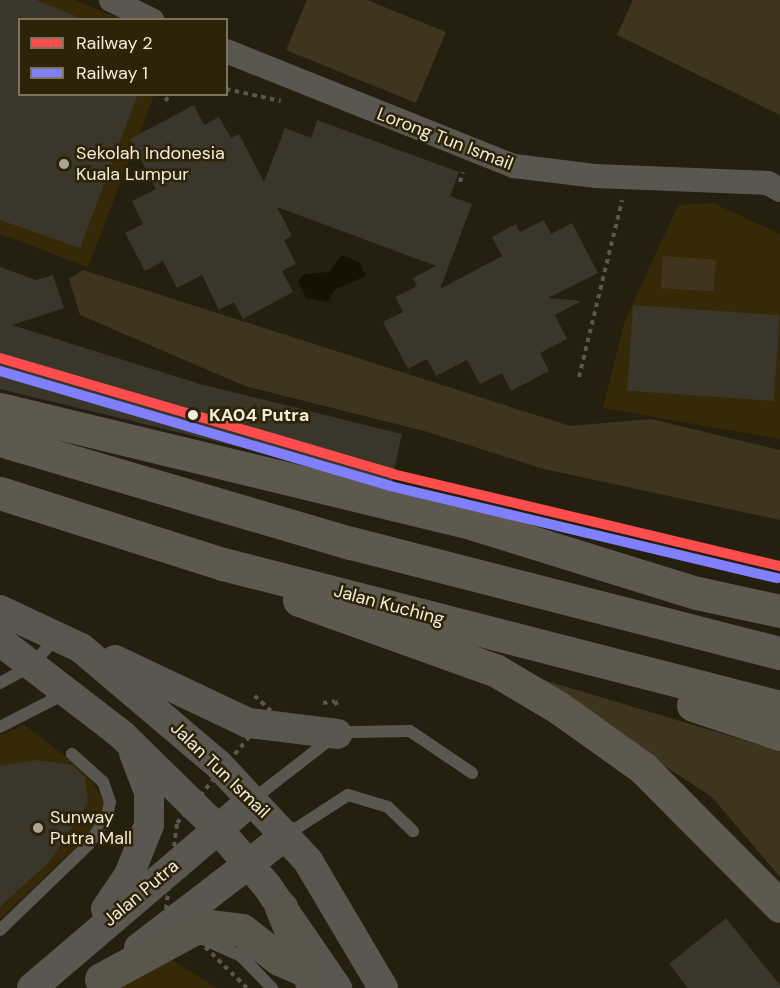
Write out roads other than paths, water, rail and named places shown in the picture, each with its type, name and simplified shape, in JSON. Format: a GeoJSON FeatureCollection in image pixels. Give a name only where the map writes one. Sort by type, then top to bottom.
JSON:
{"type":"FeatureCollection","features":[{"type":"Feature","properties":{"kind":"highway"},"geometry":{"type":"LineString","coordinates":[[0,409],[464,520],[697,593],[780,611]]}},
{"type":"Feature","properties":{"kind":"highway"},"geometry":{"type":"LineString","coordinates":[[0,440],[351,543],[780,652]]}},
{"type":"Feature","properties":{"kind":"highway","name":"Jalan Kuching"},"geometry":{"type":"LineString","coordinates":[[0,493],[223,564],[780,707]]}},
{"type":"Feature","properties":{"kind":"highway"},"geometry":{"type":"LineString","coordinates":[[223,564],[320,609],[495,670],[560,708],[643,768],[780,906]]}},
{"type":"Feature","properties":{"kind":"highway"},"geometry":{"type":"LineString","coordinates":[[502,634],[526,652],[780,734]]}},
{"type":"Feature","properties":{"kind":"main road"},"geometry":{"type":"LineString","coordinates":[[281,907],[310,979]]}},
{"type":"Feature","properties":{"kind":"main road"},"geometry":{"type":"LineString","coordinates":[[96,984],[182,933],[201,925],[242,930],[279,959],[310,979]]}},
{"type":"Feature","properties":{"kind":"street"},"geometry":{"type":"LineString","coordinates":[[111,0],[148,18]]}},
{"type":"Feature","properties":{"kind":"street","name":"Lorong Tun Ismail"},"geometry":{"type":"LineString","coordinates":[[228,52],[497,161],[623,177],[768,183],[780,190]]}},
{"type":"Feature","properties":{"kind":"street","name":"Jalan Tun Ismail"},"geometry":{"type":"LineString","coordinates":[[0,610],[69,641],[162,714],[252,800],[308,861],[383,988]]}},
{"type":"Feature","properties":{"kind":"street"},"geometry":{"type":"LineString","coordinates":[[0,640],[69,691],[122,735],[217,828],[281,907],[337,988]]}},
{"type":"Feature","properties":{"kind":"street"},"geometry":{"type":"LineString","coordinates":[[69,641],[248,723],[337,734]]}},
{"type":"Feature","properties":{"kind":"street"},"geometry":{"type":"LineString","coordinates":[[82,942],[129,875],[149,825],[143,768],[122,735]]}},
{"type":"Feature","properties":{"kind":"street","name":"Jalan Putra"},"geometry":{"type":"LineString","coordinates":[[32,988],[82,942],[252,800]]}},
{"type":"Feature","properties":{"kind":"street"},"geometry":{"type":"LineString","coordinates":[[96,984],[246,861],[286,835]]}},
{"type":"Feature","properties":{"kind":"lane"},"geometry":{"type":"LineString","coordinates":[[0,683],[69,641]]}},
{"type":"Feature","properties":{"kind":"lane"},"geometry":{"type":"LineString","coordinates":[[0,727],[69,691]]}},
{"type":"Feature","properties":{"kind":"lane"},"geometry":{"type":"LineString","coordinates":[[252,800],[337,734],[410,731],[472,773]]}},
{"type":"Feature","properties":{"kind":"lane"},"geometry":{"type":"LineString","coordinates":[[0,930],[89,844],[107,816],[110,802],[102,782],[72,754]]}},
{"type":"Feature","properties":{"kind":"lane"},"geometry":{"type":"LineString","coordinates":[[286,835],[348,795],[388,807],[413,831]]}},
{"type":"Feature","properties":{"kind":"lane"},"geometry":{"type":"LineString","coordinates":[[182,933],[241,956],[272,988]]}},
{"type":"Feature","properties":{"kind":"rail line","name":"2"},"geometry":{"type":"LineString","coordinates":[[0,358],[393,474],[780,566]]}},
{"type":"Feature","properties":{"kind":"rail line","name":"1"},"geometry":{"type":"LineString","coordinates":[[0,371],[390,486],[777,578]]}},
{"type":"Feature","properties":{"kind":"place","name":"Sekolah Indonesia Kuala Lumpur"},"geometry":{"type":"Point","coordinates":[64,164]}},
{"type":"Feature","properties":{"kind":"place","name":"KA04 Putra"},"geometry":{"type":"Point","coordinates":[193,415]}},
{"type":"Feature","properties":{"kind":"place","name":"Sunway Putra Mall"},"geometry":{"type":"Point","coordinates":[38,828]}}]}
